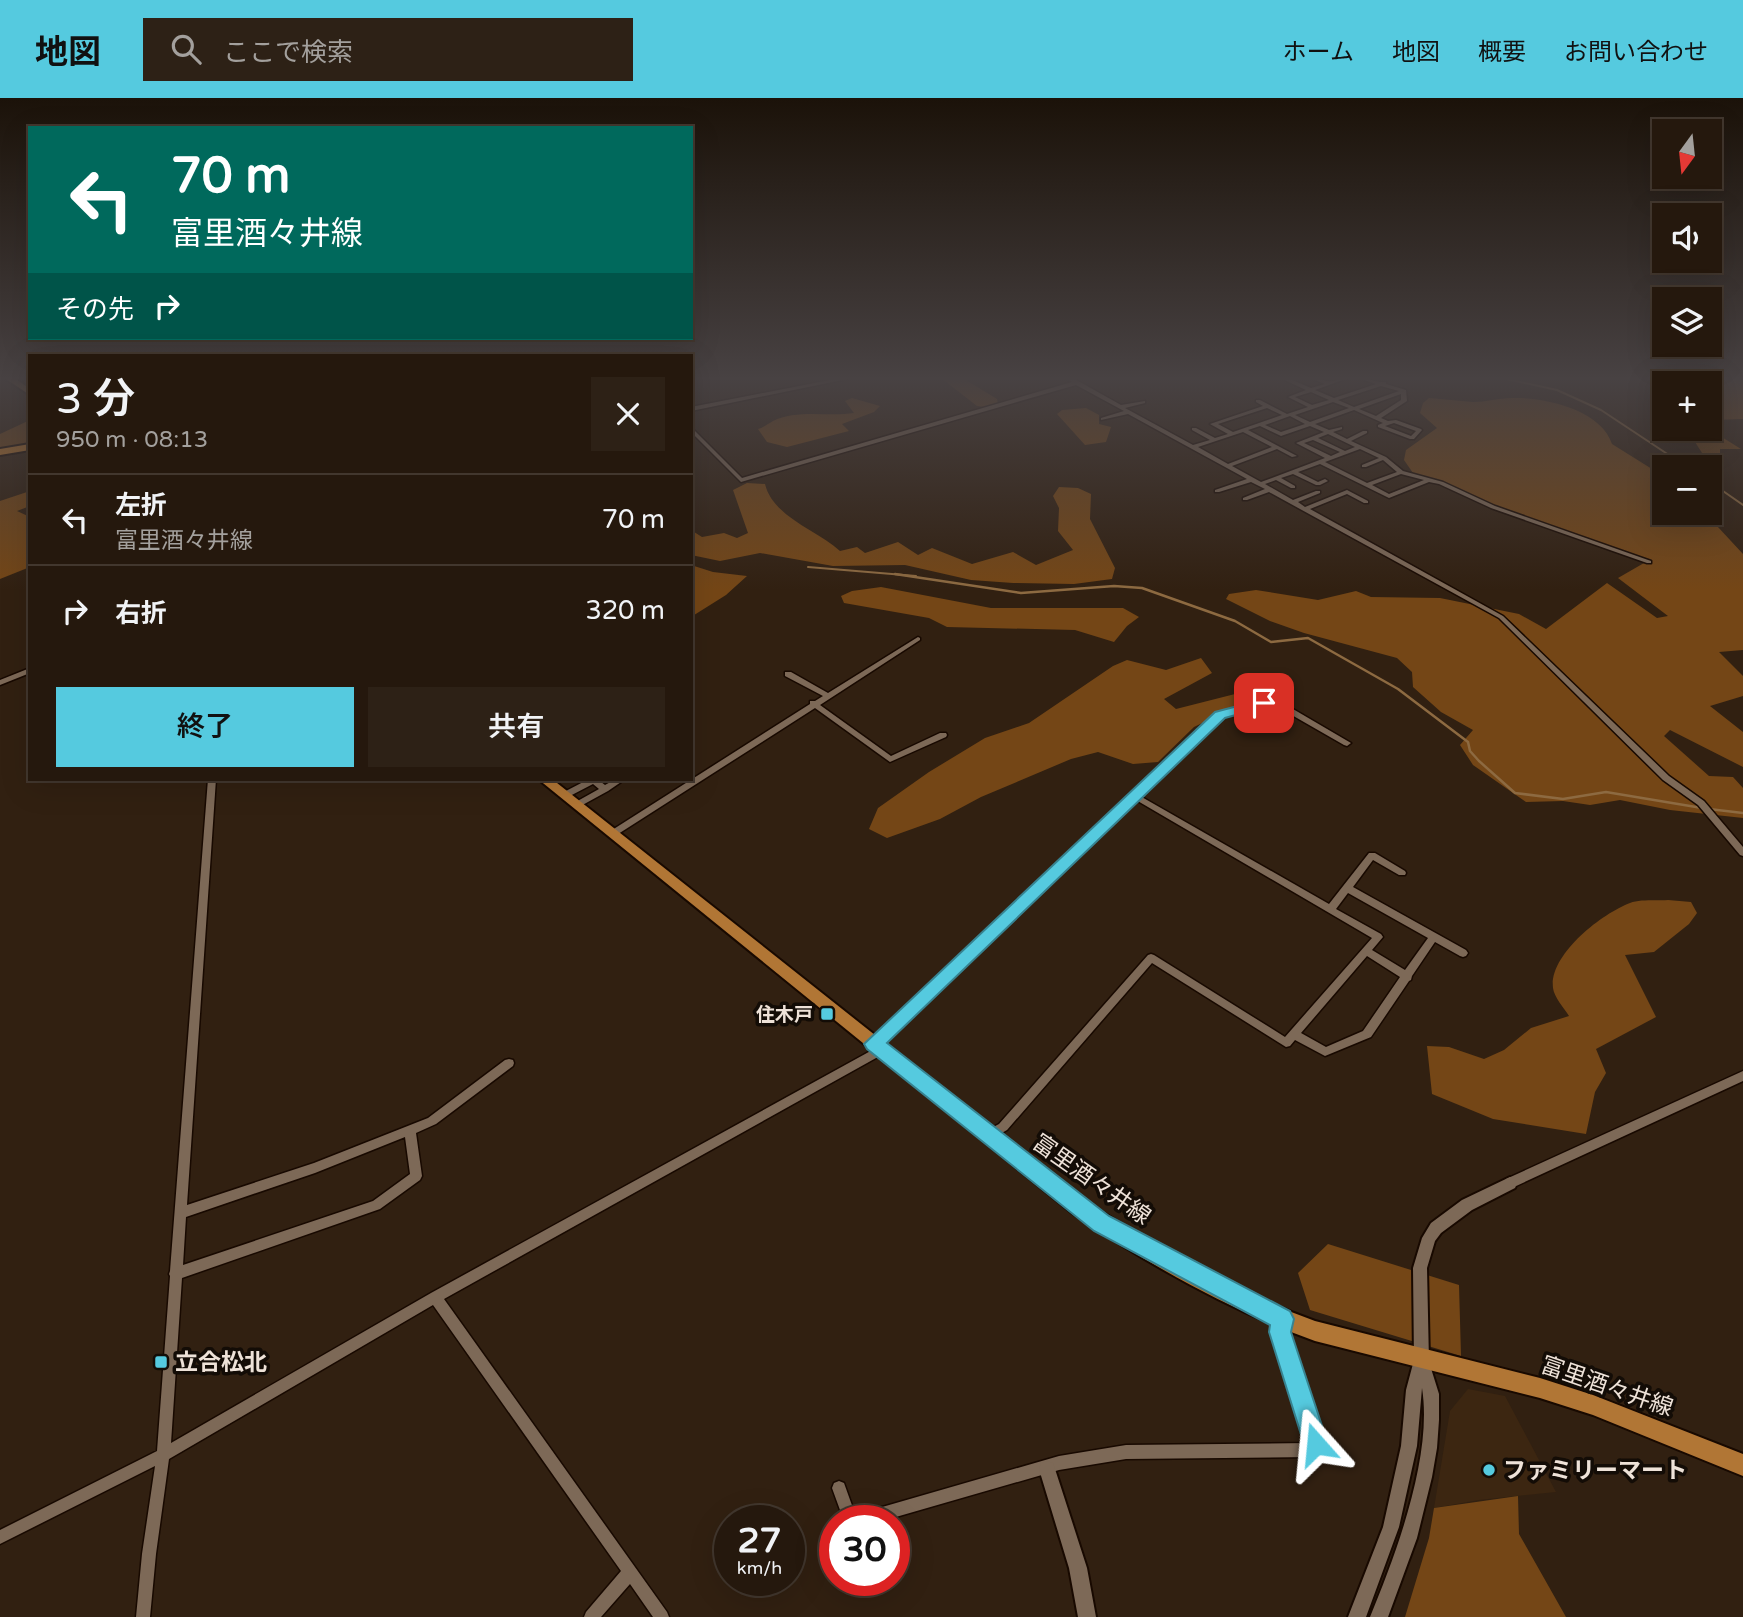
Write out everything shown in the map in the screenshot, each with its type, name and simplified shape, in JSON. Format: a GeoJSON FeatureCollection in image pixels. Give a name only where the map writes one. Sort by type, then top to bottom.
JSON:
{"type":"FeatureCollection","features":[{"type":"Feature","properties":{"kind":"highway"},"geometry":{"type":"LineString","coordinates":[[0,452],[25,448]]}},
{"type":"Feature","properties":{"kind":"main road","name":"富里酒々井線"},"geometry":{"type":"LineString","coordinates":[[547,781],[988,1136],[1101,1223],[1282,1319],[1343,1340],[1567,1396],[1743,1465]]}},
{"type":"Feature","properties":{"kind":"street"},"geometry":{"type":"LineString","coordinates":[[710,448],[741,480],[852,448]]}},
{"type":"Feature","properties":{"kind":"street"},"geometry":{"type":"LineString","coordinates":[[1195,448],[1501,617],[1666,778],[1700,803],[1743,853]]}},
{"type":"Feature","properties":{"kind":"street"},"geometry":{"type":"LineString","coordinates":[[1227,466],[1275,448]]}},
{"type":"Feature","properties":{"kind":"street"},"geometry":{"type":"LineString","coordinates":[[1279,448],[1294,456]]}},
{"type":"Feature","properties":{"kind":"street"},"geometry":{"type":"LineString","coordinates":[[1309,448],[1330,458]]}},
{"type":"Feature","properties":{"kind":"street"},"geometry":{"type":"LineString","coordinates":[[1335,448],[1344,452]]}},
{"type":"Feature","properties":{"kind":"street"},"geometry":{"type":"LineString","coordinates":[[1261,484],[1357,448]]}},
{"type":"Feature","properties":{"kind":"street"},"geometry":{"type":"LineString","coordinates":[[1362,448],[1384,458],[1401,472],[1649,562]]}},
{"type":"Feature","properties":{"kind":"street"},"geometry":{"type":"LineString","coordinates":[[1364,466],[1384,458]]}},
{"type":"Feature","properties":{"kind":"street"},"geometry":{"type":"LineString","coordinates":[[1320,461],[1389,496],[1429,481]]}},
{"type":"Feature","properties":{"kind":"street"},"geometry":{"type":"LineString","coordinates":[[1293,472],[1318,484],[1325,481]]}},
{"type":"Feature","properties":{"kind":"street"},"geometry":{"type":"LineString","coordinates":[[1367,485],[1401,472]]}},
{"type":"Feature","properties":{"kind":"street"},"geometry":{"type":"LineString","coordinates":[[1276,478],[1293,487]]}},
{"type":"Feature","properties":{"kind":"street"},"geometry":{"type":"LineString","coordinates":[[1217,491],[1253,480]]}},
{"type":"Feature","properties":{"kind":"street"},"geometry":{"type":"LineString","coordinates":[[1245,499],[1271,489]]}},
{"type":"Feature","properties":{"kind":"street"},"geometry":{"type":"LineString","coordinates":[[1293,502],[1318,492]]}},
{"type":"Feature","properties":{"kind":"street"},"geometry":{"type":"LineString","coordinates":[[1305,509],[1347,492],[1366,502]]}},
{"type":"Feature","properties":{"kind":"street"},"geometry":{"type":"LineString","coordinates":[[612,834],[813,703],[919,639]]}},
{"type":"Feature","properties":{"kind":"street"},"geometry":{"type":"LineString","coordinates":[[0,684],[28,671]]}},
{"type":"Feature","properties":{"kind":"street"},"geometry":{"type":"LineString","coordinates":[[788,674],[826,695]]}},
{"type":"Feature","properties":{"kind":"street"},"geometry":{"type":"LineString","coordinates":[[813,703],[890,759],[943,735]]}},
{"type":"Feature","properties":{"kind":"street"},"geometry":{"type":"LineString","coordinates":[[0,1537],[163,1455],[435,1297],[877,1047],[1133,795],[1220,715],[1264,703],[1278,704],[1347,743]]}},
{"type":"Feature","properties":{"kind":"street"},"geometry":{"type":"LineString","coordinates":[[144,1617],[149,1553],[163,1455],[212,781]]}},
{"type":"Feature","properties":{"kind":"street"},"geometry":{"type":"LineString","coordinates":[[571,800],[592,781]]}},
{"type":"Feature","properties":{"kind":"street"},"geometry":{"type":"LineString","coordinates":[[594,781],[605,789]]}},
{"type":"Feature","properties":{"kind":"street"},"geometry":{"type":"LineString","coordinates":[[571,800],[605,789],[618,781]]}},
{"type":"Feature","properties":{"kind":"street"},"geometry":{"type":"LineString","coordinates":[[988,1136],[1003,1127],[1151,958],[1286,1043],[1378,937],[1133,795]]}},
{"type":"Feature","properties":{"kind":"street"},"geometry":{"type":"LineString","coordinates":[[1331,909],[1372,855],[1402,873]]}},
{"type":"Feature","properties":{"kind":"street"},"geometry":{"type":"LineString","coordinates":[[1347,888],[1463,953]]}},
{"type":"Feature","properties":{"kind":"street"},"geometry":{"type":"LineString","coordinates":[[1294,1034],[1325,1052],[1367,1034],[1433,937]]}},
{"type":"Feature","properties":{"kind":"street"},"geometry":{"type":"LineString","coordinates":[[1366,951],[1408,977]]}},
{"type":"Feature","properties":{"kind":"street"},"geometry":{"type":"LineString","coordinates":[[180,1213],[315,1168],[432,1121],[509,1063]]}},
{"type":"Feature","properties":{"kind":"street"},"geometry":{"type":"LineString","coordinates":[[1379,1617],[1391,1589],[1423,1478],[1431,1392],[1422,1360],[1420,1268],[1429,1238],[1436,1228],[1467,1205],[1743,1076]]}},
{"type":"Feature","properties":{"kind":"street"},"geometry":{"type":"LineString","coordinates":[[175,1274],[376,1205],[416,1176],[410,1129]]}},
{"type":"Feature","properties":{"kind":"street"},"geometry":{"type":"LineString","coordinates":[[435,1297],[662,1617]]}},
{"type":"Feature","properties":{"kind":"street"},"geometry":{"type":"LineString","coordinates":[[910,1506],[1047,1469],[1059,1463],[1126,1452],[1312,1450],[1316,1444],[1280,1332],[1282,1319]]}},
{"type":"Feature","properties":{"kind":"street"},"geometry":{"type":"LineString","coordinates":[[1356,1617],[1391,1527],[1409,1447],[1414,1390],[1422,1360]]}},
{"type":"Feature","properties":{"kind":"street"},"geometry":{"type":"LineString","coordinates":[[1047,1469],[1078,1568],[1087,1617]]}},
{"type":"Feature","properties":{"kind":"street"},"geometry":{"type":"LineString","coordinates":[[839,1488],[845,1505]]}},
{"type":"Feature","properties":{"kind":"street"},"geometry":{"type":"LineString","coordinates":[[591,1617],[630,1572]]}},
{"type":"Feature","properties":{"kind":"shaded area"},"geometry":{"type":"Polygon","coordinates":[[[1409,448],[1618,448],[1652,469],[1652,525],[1716,525],[1743,554],[1743,650],[1719,652],[1743,676],[1743,696],[1710,706],[1743,732],[1743,767],[1670,730],[1664,736],[1709,776],[1733,777],[1743,788],[1743,818],[1670,810],[1620,800],[1590,805],[1563,801],[1526,802],[1473,765],[1460,745],[1473,730],[1441,712],[1413,687],[1412,672],[1397,658],[1304,633],[1270,621],[1226,599],[1229,594],[1256,590],[1318,600],[1356,591],[1371,597],[1440,598],[1519,614],[1546,629],[1607,583],[1657,618],[1668,616],[1618,578],[1644,563],[1413,473],[1404,460],[1409,448]]]}},
{"type":"Feature","properties":{"kind":"shaded area"},"geometry":{"type":"Polygon","coordinates":[[[1699,448],[1741,449],[1720,449],[1720,455],[1703,455],[1699,448]]]}},
{"type":"Feature","properties":{"kind":"shaded area"},"geometry":{"type":"Polygon","coordinates":[[[747,483],[765,484],[777,505],[786,514],[840,551],[857,547],[865,553],[898,542],[918,555],[932,548],[972,564],[1013,552],[1036,565],[1073,550],[1058,531],[1059,508],[1053,496],[1059,487],[1078,488],[1091,494],[1090,519],[1115,568],[1112,579],[1074,584],[1013,583],[971,580],[905,565],[833,566],[760,553],[720,561],[693,555],[693,531],[702,537],[724,533],[737,538],[748,533],[733,490],[747,483]]]}},
{"type":"Feature","properties":{"kind":"shaded area"},"geometry":{"type":"Polygon","coordinates":[[[28,492],[28,507],[17,511],[28,516],[28,568],[0,579],[0,501],[28,492]]]}},
{"type":"Feature","properties":{"kind":"shaded area"},"geometry":{"type":"Polygon","coordinates":[[[693,566],[713,572],[747,576],[726,595],[693,616],[693,566]]]}},
{"type":"Feature","properties":{"kind":"shaded area"},"geometry":{"type":"Polygon","coordinates":[[[881,587],[991,608],[1123,608],[1139,617],[1127,626],[1114,642],[1075,630],[947,627],[929,618],[844,603],[841,596],[852,591],[881,587]]]}},
{"type":"Feature","properties":{"kind":"shaded area"},"geometry":{"type":"Polygon","coordinates":[[[1201,658],[1212,673],[1164,699],[1176,709],[1235,694],[1250,700],[1194,727],[1158,762],[1133,764],[1098,752],[1071,759],[981,797],[940,819],[887,838],[869,829],[878,808],[929,772],[985,738],[1029,723],[1113,666],[1127,660],[1166,670],[1201,658]]]}},
{"type":"Feature","properties":{"kind":"shaded area"},"geometry":{"type":"Polygon","coordinates":[[[1668,900],[1691,902],[1697,913],[1689,924],[1654,952],[1625,955],[1656,1017],[1596,1049],[1606,1073],[1595,1092],[1586,1134],[1493,1119],[1432,1094],[1427,1046],[1449,1047],[1484,1059],[1504,1050],[1531,1028],[1569,1016],[1554,991],[1554,975],[1559,962],[1579,937],[1605,916],[1630,903],[1668,900]]]}},
{"type":"Feature","properties":{"kind":"shaded area"},"geometry":{"type":"Polygon","coordinates":[[[1328,1244],[1459,1285],[1461,1356],[1310,1310],[1298,1273],[1328,1244]]]}},
{"type":"Feature","properties":{"kind":"shaded area"},"geometry":{"type":"Polygon","coordinates":[[[1468,1389],[1505,1396],[1556,1492],[1434,1508],[1450,1411],[1468,1389]]]}},
{"type":"Feature","properties":{"kind":"shaded area"},"geometry":{"type":"Polygon","coordinates":[[[1518,1496],[1519,1534],[1566,1617],[1405,1617],[1429,1538],[1434,1508],[1518,1496]]]}},
{"type":"Feature","properties":{"kind":"waterway"},"geometry":{"type":"LineString","coordinates":[[1658,448],[1669,455]]}},
{"type":"Feature","properties":{"kind":"waterway"},"geometry":{"type":"LineString","coordinates":[[1722,490],[1743,505]]}},
{"type":"Feature","properties":{"kind":"waterway"},"geometry":{"type":"LineString","coordinates":[[808,567],[899,575]]}},
{"type":"Feature","properties":{"kind":"waterway"},"geometry":{"type":"LineString","coordinates":[[899,575],[916,576]]}},
{"type":"Feature","properties":{"kind":"waterway"},"geometry":{"type":"LineString","coordinates":[[899,575],[1021,593],[1114,586],[1142,588],[1235,621],[1271,642],[1308,638],[1398,689],[1468,742],[1470,751],[1479,761],[1515,793],[1563,799],[1606,792],[1702,808]]}},
{"type":"Feature","properties":{"kind":"waterway"},"geometry":{"type":"LineString","coordinates":[[1709,809],[1743,813]]}},
{"type":"Feature","properties":{"kind":"place","name":"住木戸"},"geometry":{"type":"Point","coordinates":[827,1014]}},
{"type":"Feature","properties":{"kind":"place","name":"立合松北"},"geometry":{"type":"Point","coordinates":[161,1362]}},
{"type":"Feature","properties":{"kind":"place","name":"ファミリーマート"},"geometry":{"type":"Point","coordinates":[1489,1470]}},
{"type":"Feature","properties":{"kind":"route"},"geometry":{"type":"LineString","coordinates":[[1264,703],[1220,715],[874,1044],[1101,1223],[1282,1319],[1280,1332],[1316,1444]]}}]}
